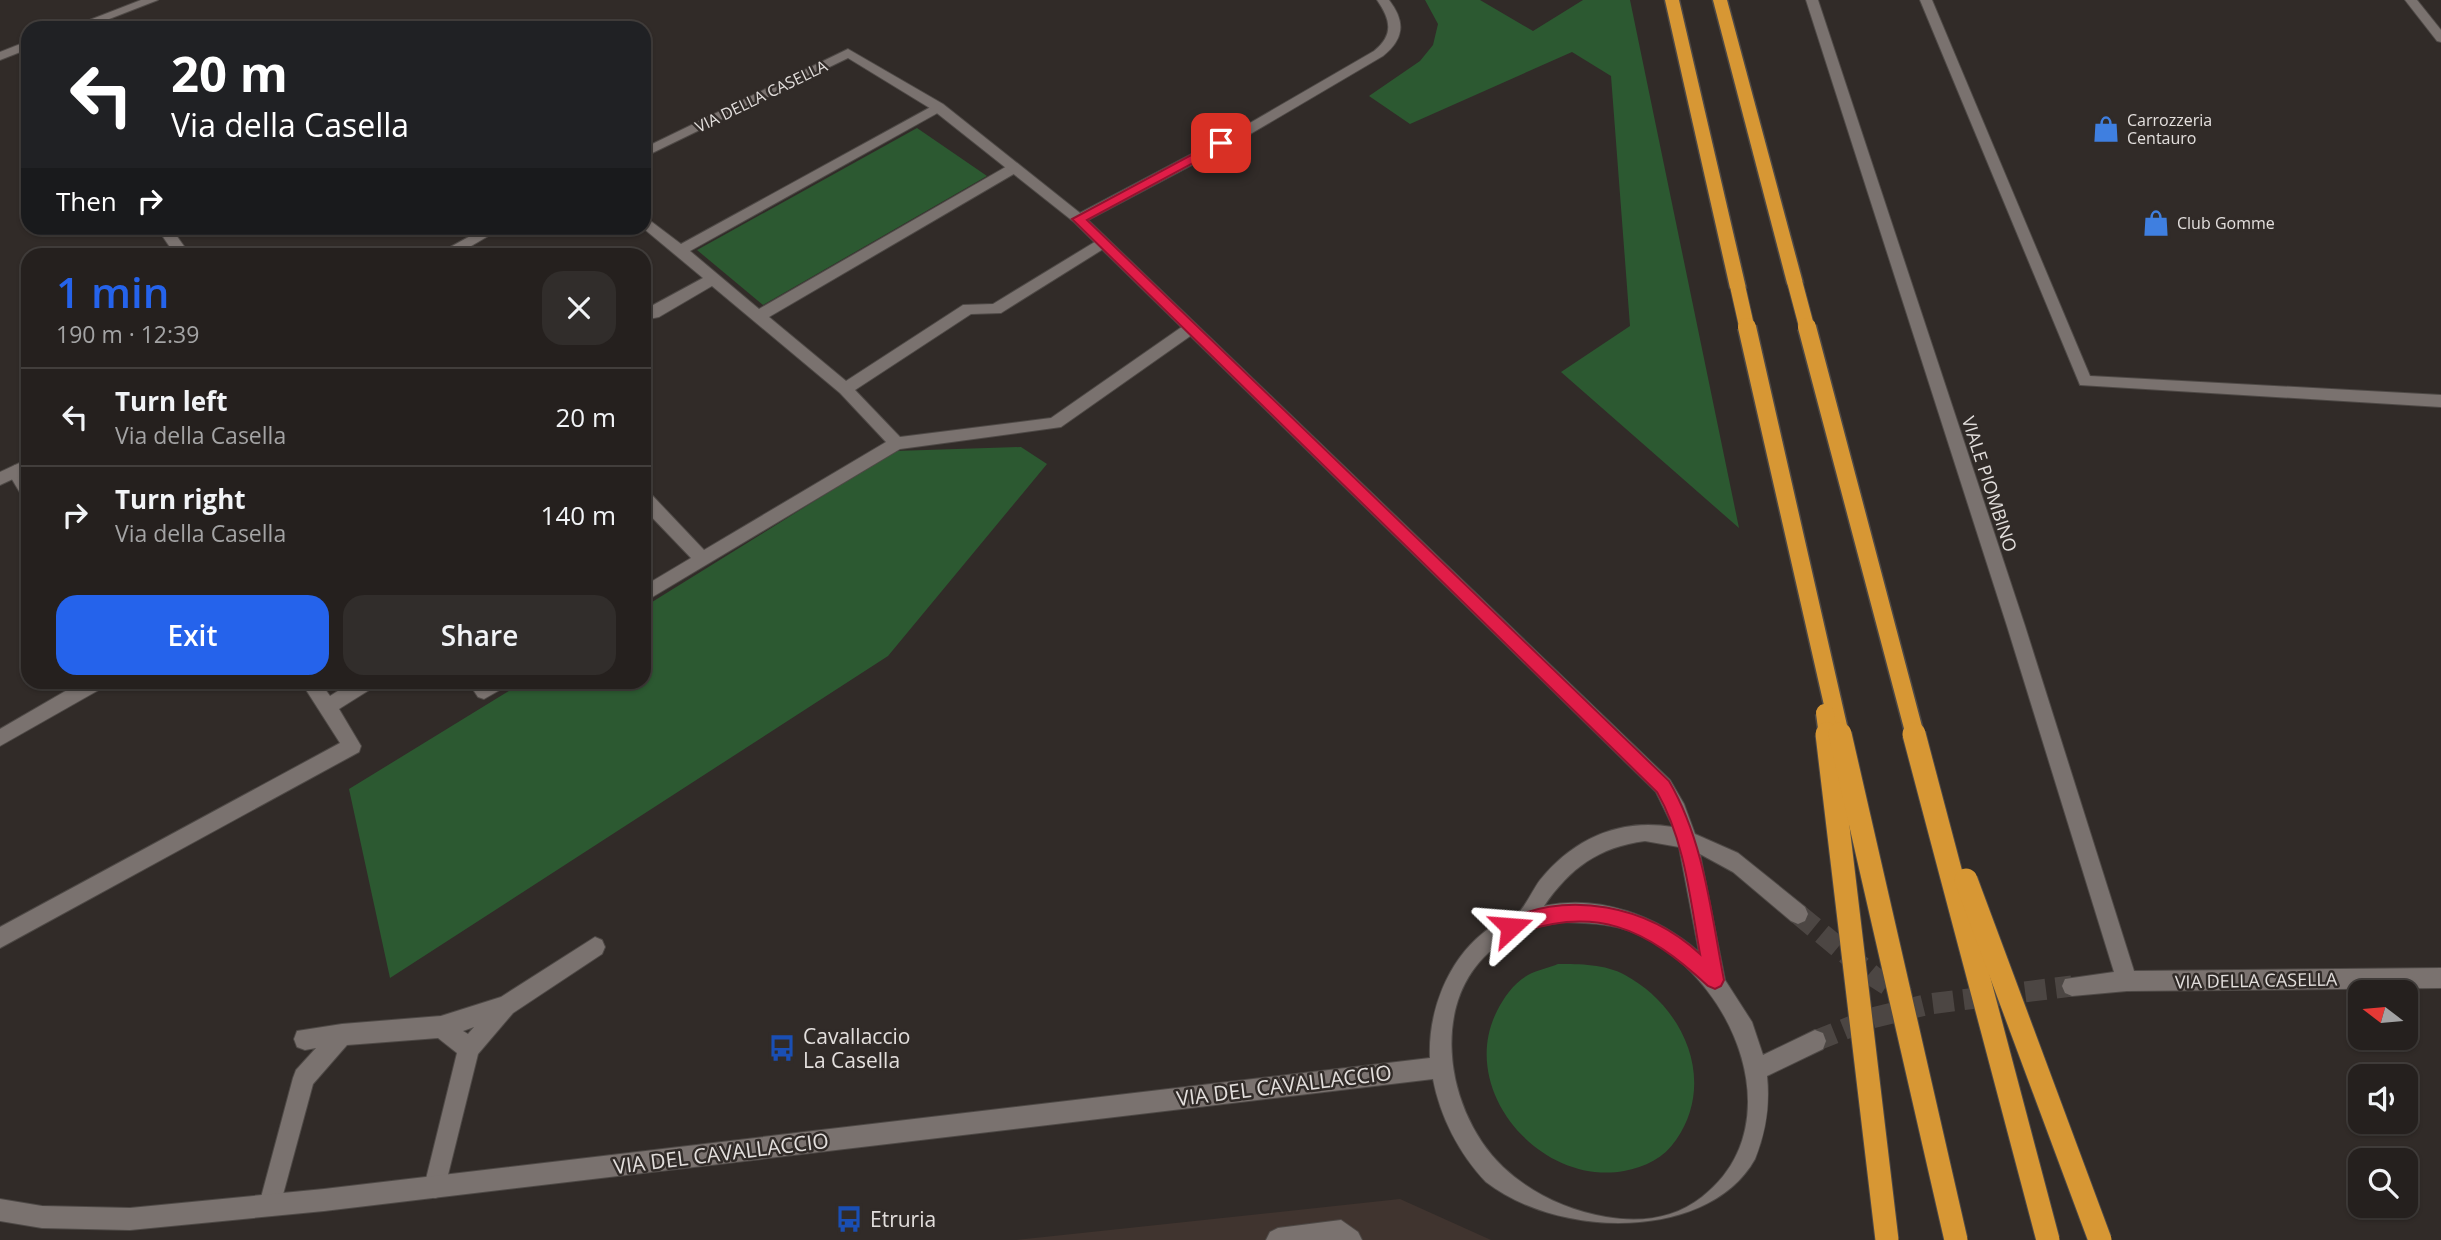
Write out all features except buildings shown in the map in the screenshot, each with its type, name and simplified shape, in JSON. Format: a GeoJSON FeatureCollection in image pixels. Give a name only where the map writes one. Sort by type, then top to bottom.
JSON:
{"type":"FeatureCollection","features":[{"type":"Feature","properties":{"kind":"highway"},"geometry":{"type":"LineString","coordinates":[[1672,0],[1956,1240]]}},
{"type":"Feature","properties":{"kind":"highway"},"geometry":{"type":"LineString","coordinates":[[1720,0],[2048,1240]]}},
{"type":"Feature","properties":{"kind":"highway"},"geometry":{"type":"LineString","coordinates":[[1813,611],[1887,1240]]}},
{"type":"Feature","properties":{"kind":"highway"},"geometry":{"type":"LineString","coordinates":[[1929,783],[2100,1240]]}},
{"type":"Feature","properties":{"kind":"street"},"geometry":{"type":"LineString","coordinates":[[94,21],[152,0]]}},
{"type":"Feature","properties":{"kind":"street"},"geometry":{"type":"LineString","coordinates":[[1079,219],[1316,92],[1379,52],[1392,41],[1396,31],[1392,12],[1383,0]]}},
{"type":"Feature","properties":{"kind":"street","name":"VIALE PIOMBINO"},"geometry":{"type":"LineString","coordinates":[[1812,0],[2016,625],[2127,981]]}},
{"type":"Feature","properties":{"kind":"street"},"geometry":{"type":"LineString","coordinates":[[1926,0],[2085,382],[2441,401]]}},
{"type":"Feature","properties":{"kind":"street"},"geometry":{"type":"LineString","coordinates":[[2411,0],[2441,38]]}},
{"type":"Feature","properties":{"kind":"street"},"geometry":{"type":"LineString","coordinates":[[0,56],[21,48]]}},
{"type":"Feature","properties":{"kind":"street","name":"VIA DELLA CASELLA"},"geometry":{"type":"LineString","coordinates":[[651,150],[848,53],[938,107],[1079,219],[1663,786],[1677,810],[1687,839],[1715,980]]}},
{"type":"Feature","properties":{"kind":"street"},"geometry":{"type":"LineString","coordinates":[[681,250],[938,107]]}},
{"type":"Feature","properties":{"kind":"street"},"geometry":{"type":"LineString","coordinates":[[759,316],[1014,168]]}},
{"type":"Feature","properties":{"kind":"street"},"geometry":{"type":"LineString","coordinates":[[651,226],[845,389],[897,443]]}},
{"type":"Feature","properties":{"kind":"street"},"geometry":{"type":"LineString","coordinates":[[456,248],[482,235]]}},
{"type":"Feature","properties":{"kind":"street"},"geometry":{"type":"LineString","coordinates":[[845,389],[968,309],[996,309],[1103,243]]}},
{"type":"Feature","properties":{"kind":"street"},"geometry":{"type":"LineString","coordinates":[[651,313],[714,278]]}},
{"type":"Feature","properties":{"kind":"street"},"geometry":{"type":"LineString","coordinates":[[651,591],[897,443],[1055,423],[1191,327]]}},
{"type":"Feature","properties":{"kind":"street"},"geometry":{"type":"LineString","coordinates":[[651,505],[703,560]]}},
{"type":"Feature","properties":{"kind":"street"},"geometry":{"type":"LineString","coordinates":[[0,738],[86,689]]}},
{"type":"Feature","properties":{"kind":"street"},"geometry":{"type":"LineString","coordinates":[[0,938],[352,746],[315,689]]}},
{"type":"Feature","properties":{"kind":"street"},"geometry":{"type":"LineString","coordinates":[[327,707],[357,689]]}},
{"type":"Feature","properties":{"kind":"street"},"geometry":{"type":"LineString","coordinates":[[1524,921],[1554,875],[1575,856],[1609,838],[1651,833],[1687,839],[1729,857],[1798,914]]}},
{"type":"Feature","properties":{"kind":"street"},"geometry":{"type":"LineString","coordinates":[[1562,912],[1603,914],[1634,923],[1682,949],[1715,980],[1742,1022],[1758,1069],[1759,1109],[1752,1148],[1733,1182],[1706,1210],[1673,1234],[1595,1232],[1557,1221],[1521,1200],[1490,1173],[1466,1140],[1449,1104],[1441,1067],[1442,1024],[1446,1004],[1458,976],[1476,952],[1497,934],[1524,921],[1562,912]]}},
{"type":"Feature","properties":{"kind":"street"},"geometry":{"type":"LineString","coordinates":[[435,1187],[469,1049],[506,1006],[595,947]]}},
{"type":"Feature","properties":{"kind":"street","name":"VIA DELLA CASELLA"},"geometry":{"type":"LineString","coordinates":[[2072,986],[2127,981],[2441,978]]}},
{"type":"Feature","properties":{"kind":"street"},"geometry":{"type":"LineString","coordinates":[[305,1039],[440,1027],[506,1006]]}},
{"type":"Feature","properties":{"kind":"street"},"geometry":{"type":"LineString","coordinates":[[440,1027],[469,1049]]}},
{"type":"Feature","properties":{"kind":"street"},"geometry":{"type":"LineString","coordinates":[[270,1205],[304,1077],[342,1035]]}},
{"type":"Feature","properties":{"kind":"street"},"geometry":{"type":"LineString","coordinates":[[1758,1069],[1815,1041]]}},
{"type":"Feature","properties":{"kind":"street","name":"VIA DEL CAVALLACCIO"},"geometry":{"type":"LineString","coordinates":[[0,1210],[42,1217],[130,1219],[435,1187],[1441,1067]]}},
{"type":"Feature","properties":{"kind":"street"},"geometry":{"type":"LineString","coordinates":[[1278,1240],[1340,1231],[1350,1240]]}},
{"type":"Feature","properties":{"kind":"shaded area"},"geometry":{"type":"Polygon","coordinates":[[[1400,1199],[1491,1240],[1016,1240],[1400,1199]]]}},
{"type":"Feature","properties":{"kind":"green space"},"geometry":{"type":"Polygon","coordinates":[[[1425,0],[1480,0],[1533,31],[1583,0],[1630,0],[1739,528],[1561,372],[1630,326],[1611,76],[1572,52],[1410,124],[1369,96],[1420,61],[1433,45],[1438,24],[1425,0]]]}},
{"type":"Feature","properties":{"kind":"green space"},"geometry":{"type":"Polygon","coordinates":[[[917,128],[987,176],[763,305],[697,250],[917,128]]]}},
{"type":"Feature","properties":{"kind":"green space"},"geometry":{"type":"Polygon","coordinates":[[[1021,447],[1047,464],[888,656],[390,978],[349,789],[512,689],[651,689],[651,603],[895,451],[1021,447]]]}},
{"type":"Feature","properties":{"kind":"green space"},"geometry":{"type":"Polygon","coordinates":[[[1558,964],[1601,967],[1625,975],[1646,989],[1664,1006],[1688,1047],[1694,1094],[1688,1117],[1671,1146],[1660,1157],[1647,1164],[1624,1171],[1593,1172],[1563,1163],[1536,1148],[1514,1126],[1497,1100],[1488,1071],[1488,1041],[1497,1011],[1510,991],[1523,978],[1558,964]]]}},
{"type":"Feature","properties":{"kind":"tunnel"},"geometry":{"type":"LineString","coordinates":[[1798,914],[1873,976],[1906,997]]}},
{"type":"Feature","properties":{"kind":"tunnel"},"geometry":{"type":"LineString","coordinates":[[1815,1041],[1872,1018],[1929,1004],[2072,986]]}},
{"type":"Feature","properties":{"kind":"place","name":"Carrozzeria Centauro"},"geometry":{"type":"Point","coordinates":[2106,129]}},
{"type":"Feature","properties":{"kind":"place","name":"Club Gomme"},"geometry":{"type":"Point","coordinates":[2156,223]}},
{"type":"Feature","properties":{"kind":"place","name":"Cavallaccio La Casella"},"geometry":{"type":"Point","coordinates":[782,1048]}},
{"type":"Feature","properties":{"kind":"place","name":"Etruria"},"geometry":{"type":"Point","coordinates":[849,1219]}},
{"type":"Feature","properties":{"kind":"route"},"geometry":{"type":"LineString","coordinates":[[1221,143],[1079,219],[1663,786],[1677,810],[1687,839],[1715,980],[1682,949],[1644,926],[1603,914],[1562,912],[1511,927]]}}]}
